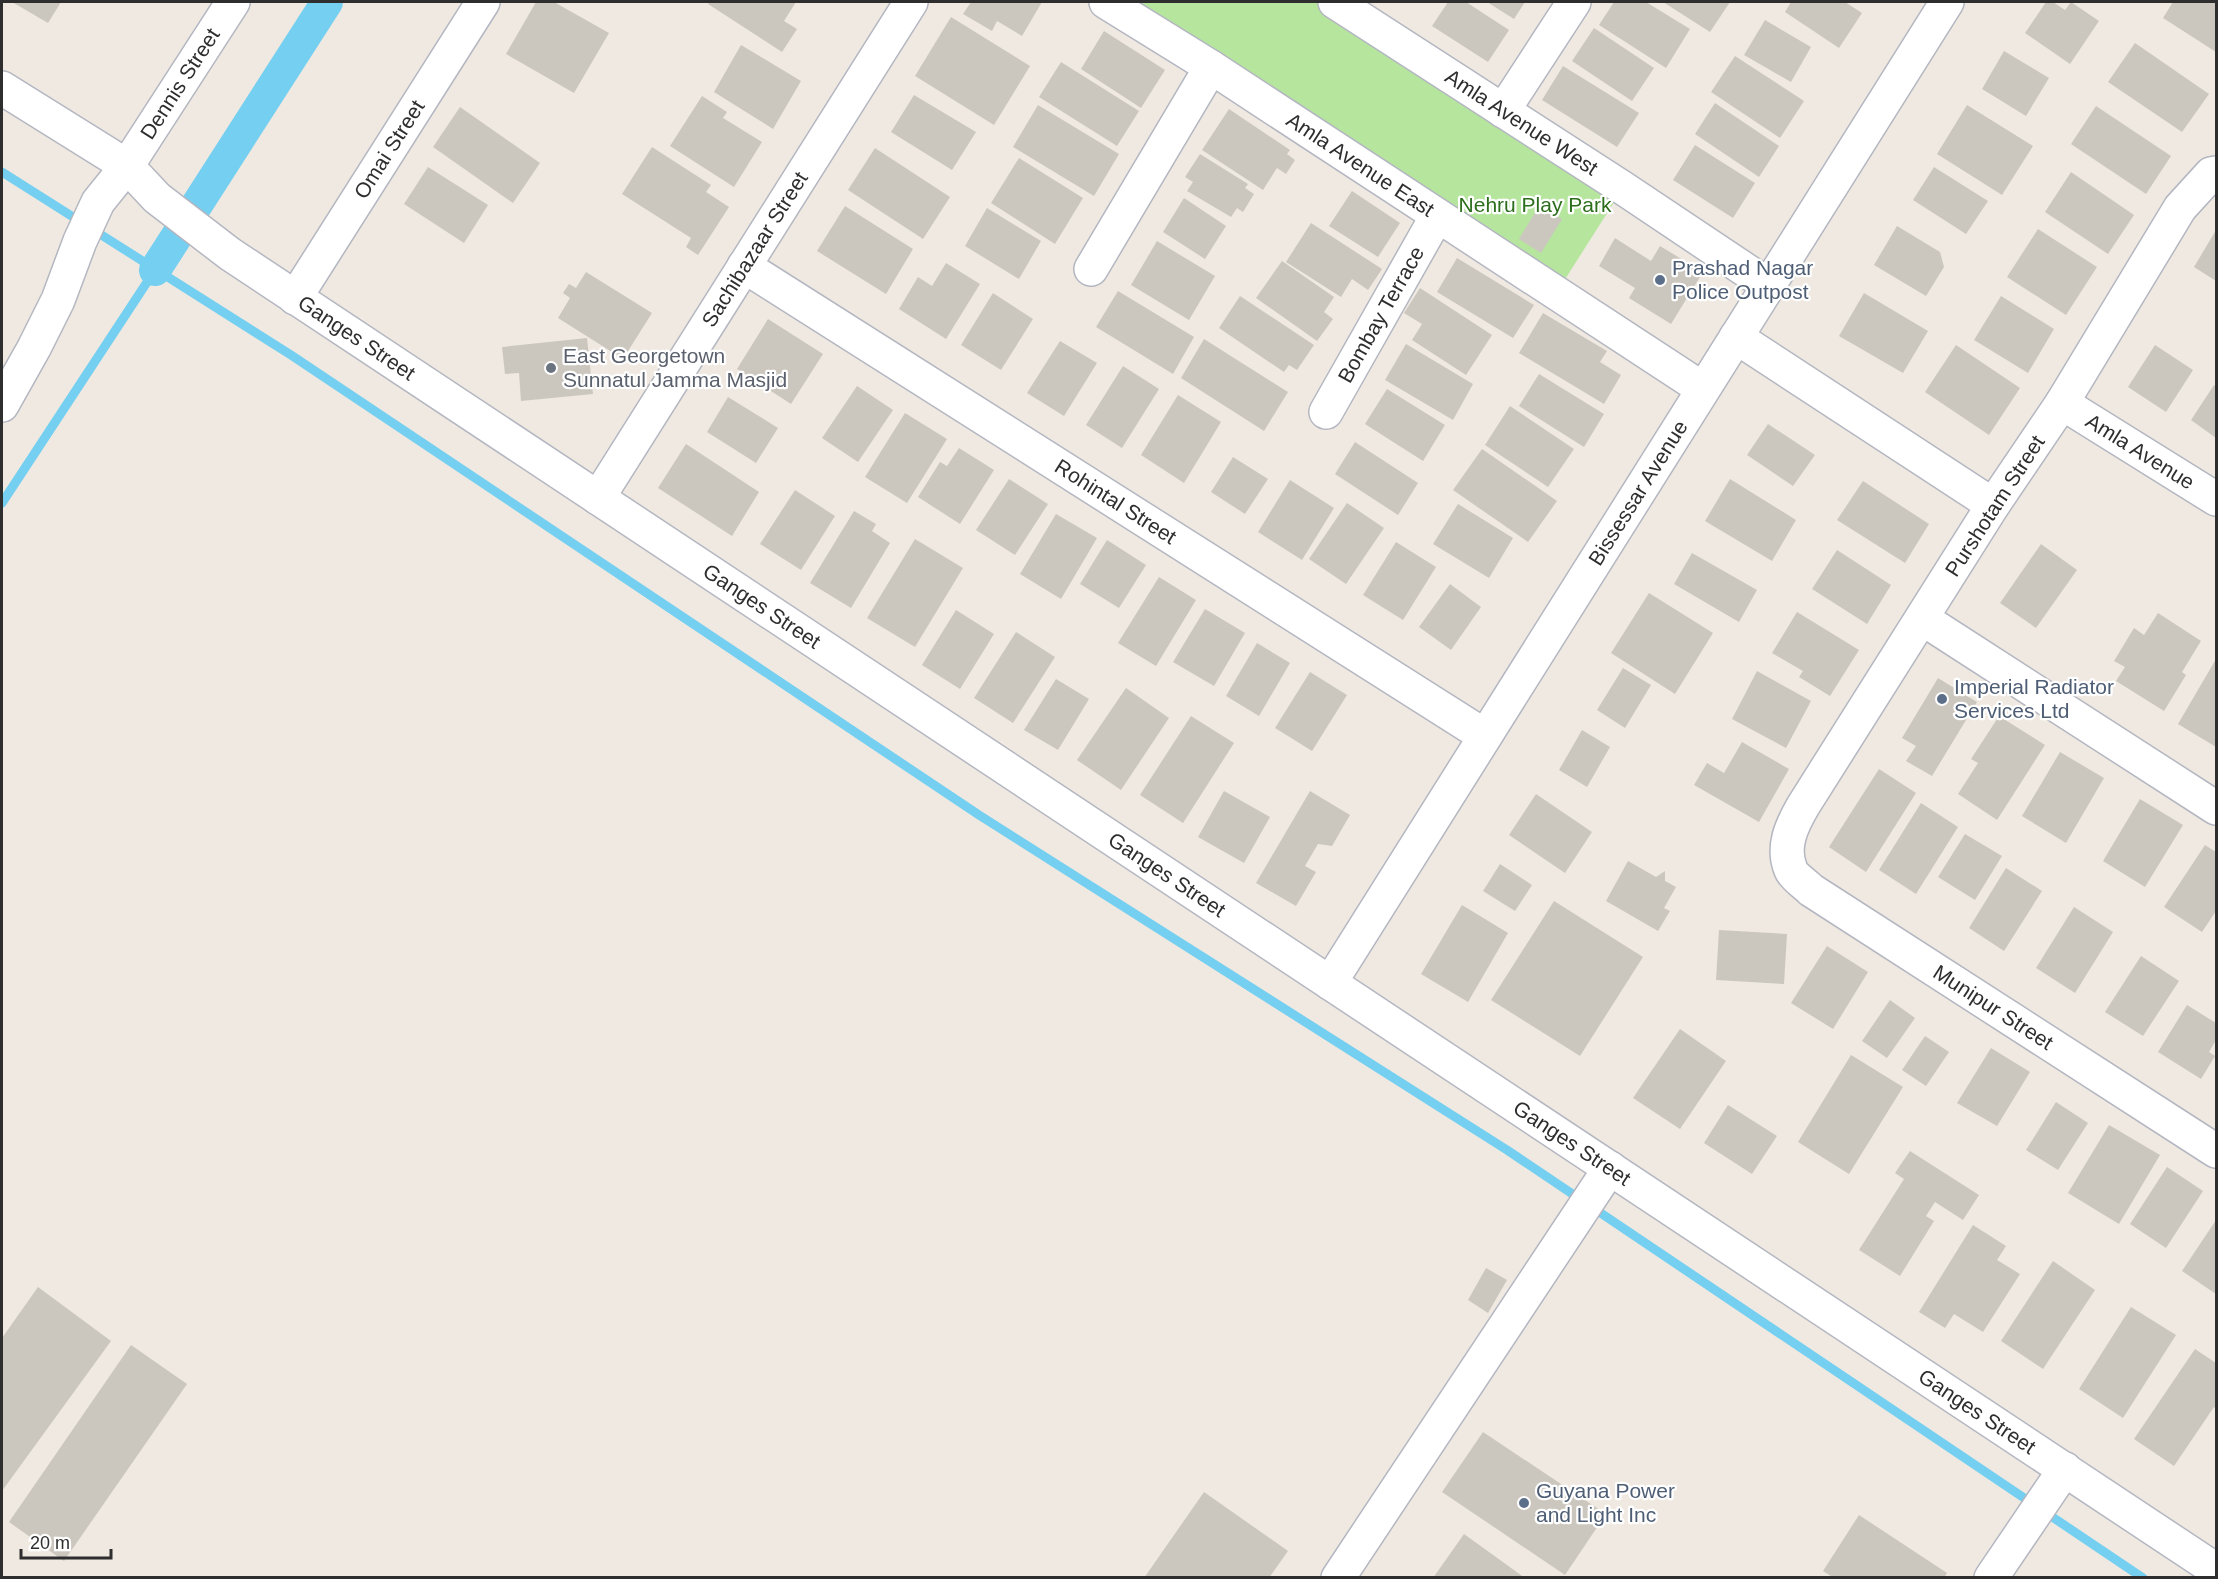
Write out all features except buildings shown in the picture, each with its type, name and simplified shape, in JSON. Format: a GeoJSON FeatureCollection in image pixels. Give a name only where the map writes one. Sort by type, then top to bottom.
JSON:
{"type":"FeatureCollection","features":[{"type":"Feature","properties":{"kind":"street","name":"Dennis Street"},"geometry":{"type":"LineString","coordinates":[[2,405],[34,348],[57,300],[98,202],[127,166],[233,2]]}},
{"type":"Feature","properties":{"kind":"street","name":"Omai Street"},"geometry":{"type":"LineString","coordinates":[[295,298],[483,2]]}},
{"type":"Feature","properties":{"kind":"street","name":"Sachibazaar Street"},"geometry":{"type":"LineString","coordinates":[[598,498],[911,2]]}},
{"type":"Feature","properties":{"kind":"street","name":"Amla Avenue East"},"geometry":{"type":"LineString","coordinates":[[1106,2],[1211,67],[1703,389]]}},
{"type":"Feature","properties":{"kind":"street","name":"Amla Avenue West"},"geometry":{"type":"LineString","coordinates":[[1335,2],[1623,188],[1768,285]]}},
{"type":"Feature","properties":{"kind":"street"},"geometry":{"type":"LineString","coordinates":[[1503,111],[1574,2]]}},
{"type":"Feature","properties":{"kind":"street","name":"Bissessar Avenue"},"geometry":{"type":"LineString","coordinates":[[1330,983],[1947,2]]}},
{"type":"Feature","properties":{"kind":"street"},"geometry":{"type":"LineString","coordinates":[[1091,269],[1211,67]]}},
{"type":"Feature","properties":{"kind":"street","name":"Ganges Street"},"geometry":{"type":"LineString","coordinates":[[2,88],[127,166],[157,198],[230,254],[295,298],[1330,983],[1601,1182],[2065,1469],[2217,1570]]}},
{"type":"Feature","properties":{"kind":"street","name":"Purshotam Street"},"geometry":{"type":"LineString","coordinates":[[1787,849],[1790,829],[1993,505],[2062,403],[2180,208],[2211,174],[2217,173]]}},
{"type":"Feature","properties":{"kind":"street","name":"Bombay Terrace"},"geometry":{"type":"LineString","coordinates":[[1326,412],[1437,216]]}},
{"type":"Feature","properties":{"kind":"street","name":"Rohintal Street"},"geometry":{"type":"LineString","coordinates":[[744,266],[1485,736]]}},
{"type":"Feature","properties":{"kind":"street"},"geometry":{"type":"LineString","coordinates":[[1736,337],[1993,505]]}},
{"type":"Feature","properties":{"kind":"street","name":"Amla Avenue"},"geometry":{"type":"LineString","coordinates":[[2062,403],[2217,499]]}},
{"type":"Feature","properties":{"kind":"street"},"geometry":{"type":"LineString","coordinates":[[1923,619],[2217,808]]}},
{"type":"Feature","properties":{"kind":"street","name":"Munipur Street"},"geometry":{"type":"LineString","coordinates":[[1787,849],[1791,870],[1811,890],[2217,1151]]}},
{"type":"Feature","properties":{"kind":"street"},"geometry":{"type":"LineString","coordinates":[[1338,1578],[1601,1182]]}},
{"type":"Feature","properties":{"kind":"street"},"geometry":{"type":"LineString","coordinates":[[1991,1578],[2065,1469]]}},
{"type":"Feature","properties":{"kind":"green space","name":"Nehru Play Park"},"geometry":{"type":"Polygon","coordinates":[[[1103,2],[1332,2],[1623,188],[1557,292],[1103,2]]]}},
{"type":"Feature","properties":{"kind":"waterway"},"geometry":{"type":"LineString","coordinates":[[155,270],[327,2]]}},
{"type":"Feature","properties":{"kind":"waterway"},"geometry":{"type":"LineString","coordinates":[[2,172],[291,355],[979,815],[1507,1150],[2143,1578]]}},
{"type":"Feature","properties":{"kind":"waterway"},"geometry":{"type":"LineString","coordinates":[[2,503],[155,270]]}},
{"type":"Feature","properties":{"kind":"place","name":"Prashad Nagar Police Outpost"},"geometry":{"type":"Point","coordinates":[1660,280]}},
{"type":"Feature","properties":{"kind":"place","name":"East Georgetown Sunnatul Jamma Masjid"},"geometry":{"type":"Point","coordinates":[551,368]}},
{"type":"Feature","properties":{"kind":"place","name":"Imperial Radiator Services Ltd"},"geometry":{"type":"Point","coordinates":[1942,699]}},
{"type":"Feature","properties":{"kind":"place","name":"Guyana Power and Light Inc"},"geometry":{"type":"Point","coordinates":[1524,1503]}}]}
